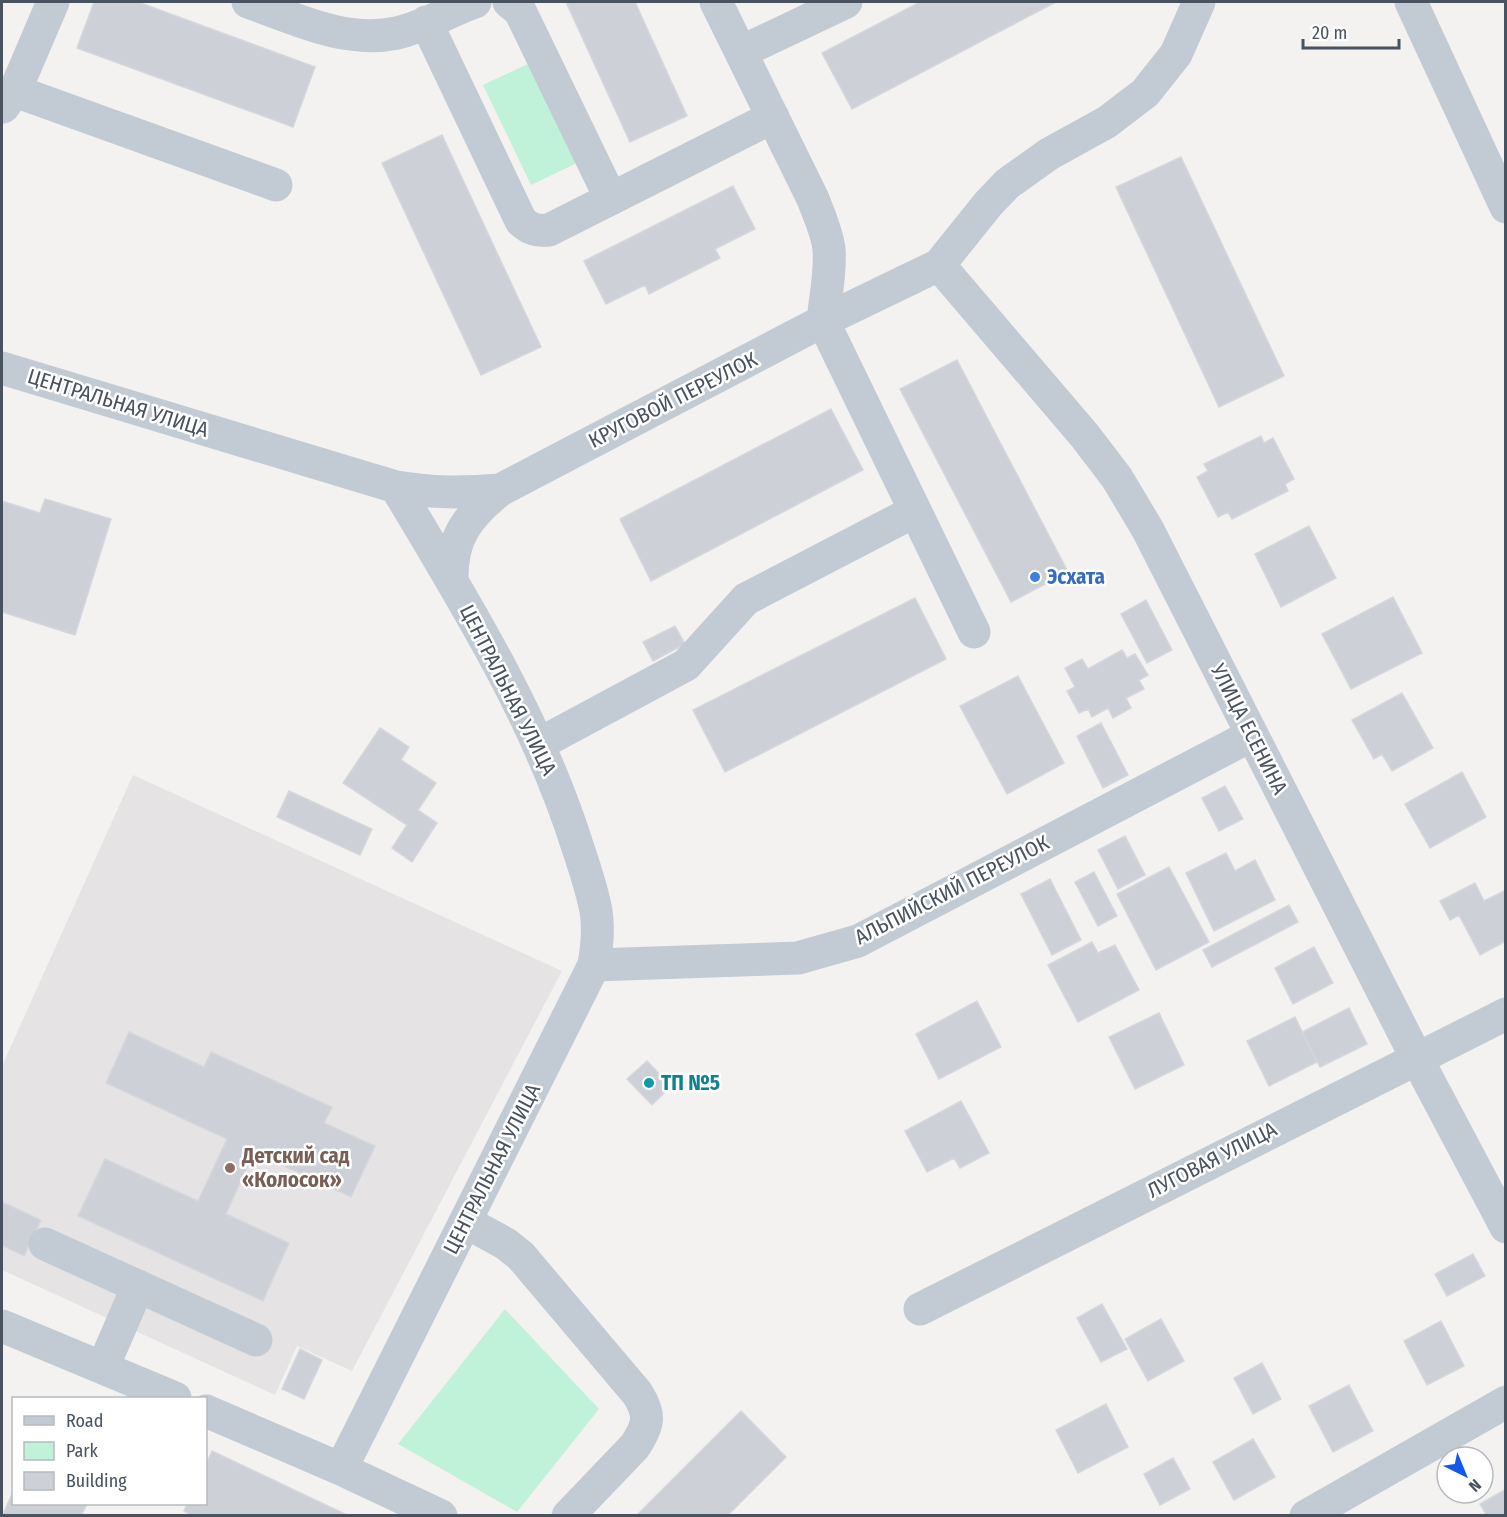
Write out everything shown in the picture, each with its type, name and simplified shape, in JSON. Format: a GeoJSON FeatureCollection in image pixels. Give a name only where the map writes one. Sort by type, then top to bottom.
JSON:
{"type":"FeatureCollection","features":[{"type":"Feature","properties":{"kind":"street"},"geometry":{"type":"LineString","coordinates":[[53,2],[8,99],[276,184]]}},
{"type":"Feature","properties":{"kind":"street"},"geometry":{"type":"LineString","coordinates":[[248,2],[328,30],[357,36],[398,33],[474,2]]}},
{"type":"Feature","properties":{"kind":"street"},"geometry":{"type":"LineString","coordinates":[[509,2],[520,11],[611,199]]}},
{"type":"Feature","properties":{"kind":"street"},"geometry":{"type":"LineString","coordinates":[[716,2],[813,199],[824,228],[829,250],[828,284],[823,321],[974,632]]}},
{"type":"Feature","properties":{"kind":"street"},"geometry":{"type":"LineString","coordinates":[[741,52],[846,2]]}},
{"type":"Feature","properties":{"kind":"street"},"geometry":{"type":"LineString","coordinates":[[939,265],[1007,184],[1049,154],[1107,122],[1145,93],[1176,54],[1199,2]]}},
{"type":"Feature","properties":{"kind":"street"},"geometry":{"type":"LineString","coordinates":[[1411,2],[1506,207]]}},
{"type":"Feature","properties":{"kind":"street"},"geometry":{"type":"LineString","coordinates":[[426,22],[522,221],[537,231],[549,230],[773,117]]}},
{"type":"Feature","properties":{"kind":"street","name":"КРУГОВОЙ ПЕРЕУЛОК"},"geometry":{"type":"LineString","coordinates":[[396,487],[465,493],[500,489],[823,321],[939,265]]}},
{"type":"Feature","properties":{"kind":"street","name":"УЛИЦА ЕСЕНИНА"},"geometry":{"type":"LineString","coordinates":[[939,265],[1085,436],[1117,478],[1148,530],[1416,1057],[1506,1227]]}},
{"type":"Feature","properties":{"kind":"street","name":"ЦЕНТРАЛЬНАЯ УЛИЦА"},"geometry":{"type":"LineString","coordinates":[[2,368],[396,487],[452,580],[539,744],[570,821],[596,911],[598,941],[594,965],[341,1469]]}},
{"type":"Feature","properties":{"kind":"street"},"geometry":{"type":"LineString","coordinates":[[452,580],[451,560],[456,542],[464,527],[487,500],[500,489]]}},
{"type":"Feature","properties":{"kind":"street"},"geometry":{"type":"LineString","coordinates":[[539,744],[686,665],[746,599],[915,511]]}},
{"type":"Feature","properties":{"kind":"street","name":"АЛЬПИЙСКИЙ ПЕРЕУЛОК"},"geometry":{"type":"LineString","coordinates":[[594,965],[798,958],[858,941],[1252,735]]}},
{"type":"Feature","properties":{"kind":"street","name":"ЛУГОВАЯ УЛИЦА"},"geometry":{"type":"LineString","coordinates":[[920,1309],[1416,1057],[1506,1014]]}},
{"type":"Feature","properties":{"kind":"street"},"geometry":{"type":"LineString","coordinates":[[466,1222],[506,1244],[521,1256],[637,1393],[645,1406],[648,1419],[635,1446],[568,1515]]}},
{"type":"Feature","properties":{"kind":"street"},"geometry":{"type":"LineString","coordinates":[[45,1244],[256,1340]]}},
{"type":"Feature","properties":{"kind":"street"},"geometry":{"type":"LineString","coordinates":[[102,1368],[138,1286]]}},
{"type":"Feature","properties":{"kind":"street"},"geometry":{"type":"LineString","coordinates":[[2,1326],[173,1397]]}},
{"type":"Feature","properties":{"kind":"street"},"geometry":{"type":"LineString","coordinates":[[1306,1515],[1506,1402]]}},
{"type":"Feature","properties":{"kind":"street"},"geometry":{"type":"LineString","coordinates":[[207,1411],[441,1515]]}},
{"type":"Feature","properties":{"kind":"shaded area","name":"Детский сад «Колосок»"},"geometry":{"type":"Polygon","coordinates":[[[133,775],[562,971],[352,1371],[297,1346],[275,1395],[2,1270],[2,1066],[133,775]]]}},
{"type":"Feature","properties":{"kind":"green space"},"geometry":{"type":"Polygon","coordinates":[[[532,62],[579,162],[531,185],[483,85],[532,62]]]}},
{"type":"Feature","properties":{"kind":"green space"},"geometry":{"type":"Polygon","coordinates":[[[505,1309],[599,1409],[517,1512],[398,1444],[505,1309]]]}},
{"type":"Feature","properties":{"kind":"building"},"geometry":{"type":"Polygon","coordinates":[[[94,2],[138,2],[315,67],[293,127],[77,48],[94,2]]]}},
{"type":"Feature","properties":{"kind":"building"},"geometry":{"type":"Polygon","coordinates":[[[566,2],[635,2],[687,116],[630,142],[566,2]]]}},
{"type":"Feature","properties":{"kind":"building"},"geometry":{"type":"Polygon","coordinates":[[[920,2],[1056,2],[852,109],[822,53],[920,2]]]}},
{"type":"Feature","properties":{"kind":"building"},"geometry":{"type":"Polygon","coordinates":[[[442,135],[541,347],[481,375],[382,163],[442,135]]]}},
{"type":"Feature","properties":{"kind":"building"},"geometry":{"type":"Polygon","coordinates":[[[1181,157],[1284,376],[1219,407],[1116,187],[1181,157]]]}},
{"type":"Feature","properties":{"kind":"building"},"geometry":{"type":"Polygon","coordinates":[[[733,186],[755,229],[715,249],[720,258],[649,294],[645,285],[606,304],[584,261],[733,186]]]}},
{"type":"Feature","properties":{"kind":"building"},"geometry":{"type":"Polygon","coordinates":[[[957,360],[1068,572],[1011,602],[900,389],[957,360]]]}},
{"type":"Feature","properties":{"kind":"building"},"geometry":{"type":"Polygon","coordinates":[[[831,409],[863,470],[651,581],[620,519],[831,409]]]}},
{"type":"Feature","properties":{"kind":"building"},"geometry":{"type":"Polygon","coordinates":[[[1261,436],[1264,443],[1273,438],[1294,479],[1285,484],[1288,491],[1232,519],[1228,512],[1218,517],[1197,477],[1208,471],[1204,464],[1261,436]]]}},
{"type":"Feature","properties":{"kind":"building"},"geometry":{"type":"Polygon","coordinates":[[[45,499],[111,519],[75,635],[2,612],[2,501],[40,513],[45,499]]]}},
{"type":"Feature","properties":{"kind":"building"},"geometry":{"type":"Polygon","coordinates":[[[1309,526],[1336,578],[1281,607],[1255,554],[1309,526]]]}},
{"type":"Feature","properties":{"kind":"building"},"geometry":{"type":"Polygon","coordinates":[[[1393,597],[1422,653],[1351,689],[1322,634],[1393,597]]]}},
{"type":"Feature","properties":{"kind":"building"},"geometry":{"type":"Polygon","coordinates":[[[915,598],[946,659],[725,772],[693,710],[915,598]]]}},
{"type":"Feature","properties":{"kind":"building"},"geometry":{"type":"Polygon","coordinates":[[[1146,600],[1172,650],[1147,663],[1121,614],[1146,600]]]}},
{"type":"Feature","properties":{"kind":"building"},"geometry":{"type":"Polygon","coordinates":[[[675,626],[685,644],[653,661],[643,642],[675,626]]]}},
{"type":"Feature","properties":{"kind":"building"},"geometry":{"type":"Polygon","coordinates":[[[1122,650],[1127,658],[1135,654],[1148,675],[1139,680],[1144,689],[1126,698],[1131,708],[1113,718],[1108,708],[1092,717],[1088,709],[1079,713],[1067,691],[1075,687],[1065,668],[1082,659],[1088,669],[1122,650]]]}},
{"type":"Feature","properties":{"kind":"building"},"geometry":{"type":"Polygon","coordinates":[[[1018,676],[1064,763],[1007,794],[960,706],[1018,676]]]}},
{"type":"Feature","properties":{"kind":"building"},"geometry":{"type":"Polygon","coordinates":[[[1402,693],[1433,748],[1392,771],[1382,754],[1374,759],[1352,720],[1402,693]]]}},
{"type":"Feature","properties":{"kind":"building"},"geometry":{"type":"Polygon","coordinates":[[[1101,723],[1128,775],[1103,788],[1077,736],[1101,723]]]}},
{"type":"Feature","properties":{"kind":"building"},"geometry":{"type":"Polygon","coordinates":[[[380,728],[409,747],[401,760],[436,783],[418,810],[437,823],[412,862],[392,848],[407,825],[343,783],[380,728]]]}},
{"type":"Feature","properties":{"kind":"building"},"geometry":{"type":"Polygon","coordinates":[[[1462,772],[1486,817],[1430,848],[1405,804],[1462,772]]]}},
{"type":"Feature","properties":{"kind":"building"},"geometry":{"type":"Polygon","coordinates":[[[1225,786],[1243,819],[1219,831],[1202,798],[1225,786]]]}},
{"type":"Feature","properties":{"kind":"building"},"geometry":{"type":"Polygon","coordinates":[[[289,791],[372,829],[360,855],[277,817],[289,791]]]}},
{"type":"Feature","properties":{"kind":"building"},"geometry":{"type":"Polygon","coordinates":[[[1125,836],[1145,875],[1118,889],[1098,850],[1125,836]]]}},
{"type":"Feature","properties":{"kind":"building"},"geometry":{"type":"Polygon","coordinates":[[[1226,853],[1235,871],[1255,860],[1275,900],[1214,931],[1186,873],[1226,853]]]}},
{"type":"Feature","properties":{"kind":"building"},"geometry":{"type":"Polygon","coordinates":[[[1169,867],[1209,942],[1156,970],[1117,894],[1169,867]]]}},
{"type":"Feature","properties":{"kind":"building"},"geometry":{"type":"Polygon","coordinates":[[[1094,872],[1117,916],[1098,926],[1075,882],[1094,872]]]}},
{"type":"Feature","properties":{"kind":"building"},"geometry":{"type":"Polygon","coordinates":[[[1050,879],[1081,940],[1052,955],[1021,894],[1050,879]]]}},
{"type":"Feature","properties":{"kind":"building"},"geometry":{"type":"Polygon","coordinates":[[[1475,883],[1484,901],[1506,890],[1506,941],[1480,955],[1459,915],[1450,920],[1440,901],[1475,883]]]}},
{"type":"Feature","properties":{"kind":"building"},"geometry":{"type":"Polygon","coordinates":[[[1289,905],[1298,922],[1212,967],[1203,950],[1289,905]]]}},
{"type":"Feature","properties":{"kind":"building"},"geometry":{"type":"Polygon","coordinates":[[[1092,942],[1098,953],[1115,945],[1139,990],[1078,1022],[1048,965],[1092,942]]]}},
{"type":"Feature","properties":{"kind":"building"},"geometry":{"type":"Polygon","coordinates":[[[1314,947],[1333,983],[1293,1004],[1275,968],[1314,947]]]}},
{"type":"Feature","properties":{"kind":"building"},"geometry":{"type":"Polygon","coordinates":[[[977,1001],[1001,1047],[939,1079],[916,1034],[977,1001]]]}},
{"type":"Feature","properties":{"kind":"building"},"geometry":{"type":"Polygon","coordinates":[[[1349,1008],[1367,1044],[1320,1067],[1302,1032],[1349,1008]]]}},
{"type":"Feature","properties":{"kind":"building"},"geometry":{"type":"Polygon","coordinates":[[[1159,1013],[1184,1065],[1135,1089],[1109,1037],[1159,1013]]]}},
{"type":"Feature","properties":{"kind":"building"},"geometry":{"type":"Polygon","coordinates":[[[1295,1017],[1317,1062],[1269,1086],[1247,1041],[1295,1017]]]}},
{"type":"Feature","properties":{"kind":"building"},"geometry":{"type":"Polygon","coordinates":[[[129,1032],[204,1067],[211,1052],[332,1107],[324,1123],[375,1146],[351,1197],[254,1152],[226,1214],[289,1243],[263,1301],[78,1216],[105,1159],[198,1201],[227,1139],[106,1083],[129,1032]]]}},
{"type":"Feature","properties":{"kind":"building","name":"ТП №5"},"geometry":{"type":"Polygon","coordinates":[[[647,1061],[671,1086],[652,1105],[627,1079],[647,1061]]]}},
{"type":"Feature","properties":{"kind":"building"},"geometry":{"type":"Polygon","coordinates":[[[961,1101],[989,1153],[960,1168],[954,1158],[927,1172],[905,1131],[961,1101]]]}},
{"type":"Feature","properties":{"kind":"building"},"geometry":{"type":"Polygon","coordinates":[[[2,1202],[41,1220],[24,1256],[2,1245],[2,1202]]]}},
{"type":"Feature","properties":{"kind":"building"},"geometry":{"type":"Polygon","coordinates":[[[1473,1254],[1485,1276],[1447,1296],[1435,1274],[1473,1254]]]}},
{"type":"Feature","properties":{"kind":"building"},"geometry":{"type":"Polygon","coordinates":[[[1102,1304],[1127,1349],[1101,1362],[1077,1318],[1102,1304]]]}},
{"type":"Feature","properties":{"kind":"building"},"geometry":{"type":"Polygon","coordinates":[[[1161,1319],[1184,1361],[1148,1381],[1125,1339],[1161,1319]]]}},
{"type":"Feature","properties":{"kind":"building"},"geometry":{"type":"Polygon","coordinates":[[[1441,1321],[1464,1366],[1427,1385],[1404,1341],[1441,1321]]]}},
{"type":"Feature","properties":{"kind":"building"},"geometry":{"type":"Polygon","coordinates":[[[300,1349],[322,1360],[304,1399],[282,1389],[300,1349]]]}},
{"type":"Feature","properties":{"kind":"building"},"geometry":{"type":"Polygon","coordinates":[[[1262,1363],[1281,1399],[1253,1414],[1234,1378],[1262,1363]]]}},
{"type":"Feature","properties":{"kind":"building"},"geometry":{"type":"Polygon","coordinates":[[[1349,1385],[1373,1431],[1333,1452],[1309,1406],[1349,1385]]]}},
{"type":"Feature","properties":{"kind":"building"},"geometry":{"type":"Polygon","coordinates":[[[1106,1404],[1128,1447],[1078,1473],[1056,1430],[1106,1404]]]}},
{"type":"Feature","properties":{"kind":"building"},"geometry":{"type":"Polygon","coordinates":[[[741,1411],[786,1457],[727,1516],[636,1516],[741,1411]]]}},
{"type":"Feature","properties":{"kind":"building"},"geometry":{"type":"Polygon","coordinates":[[[1253,1439],[1275,1477],[1234,1500],[1213,1462],[1253,1439]]]}},
{"type":"Feature","properties":{"kind":"building"},"geometry":{"type":"Polygon","coordinates":[[[212,1451],[349,1516],[193,1516],[184,1511],[187,1505],[207,1505],[207,1463],[212,1451]]]}},
{"type":"Feature","properties":{"kind":"building"},"geometry":{"type":"Polygon","coordinates":[[[1173,1458],[1190,1489],[1160,1505],[1144,1474],[1173,1458]]]}},
{"type":"Feature","properties":{"kind":"building"},"geometry":{"type":"Polygon","coordinates":[[[1506,1489],[1506,1516],[1487,1516],[1481,1505],[1495,1505],[1495,1495],[1506,1489]]]}},
{"type":"Feature","properties":{"kind":"building"},"geometry":{"type":"Polygon","coordinates":[[[12,1494],[12,1505],[86,1505],[81,1516],[2,1516],[12,1494]]]}},
{"type":"Feature","properties":{"kind":"place","name":"Эсхата"},"geometry":{"type":"Point","coordinates":[1035,577]}},
{"type":"Feature","properties":{"kind":"place","name":"ТП №5"},"geometry":{"type":"Point","coordinates":[649,1083]}},
{"type":"Feature","properties":{"kind":"place","name":"Детский сад «Колосок»"},"geometry":{"type":"Point","coordinates":[230,1168]}}]}
